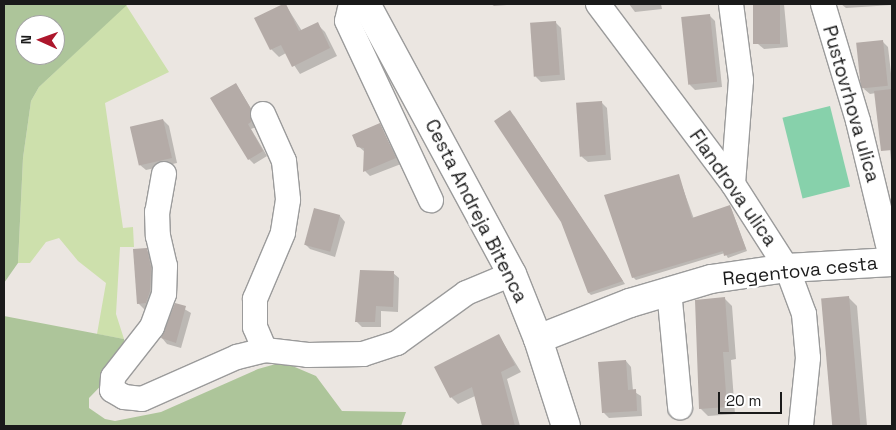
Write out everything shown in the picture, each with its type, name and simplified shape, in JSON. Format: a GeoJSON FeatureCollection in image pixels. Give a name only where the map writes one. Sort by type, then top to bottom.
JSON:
{"type":"FeatureCollection","features":[{"type":"Feature","properties":{"kind":"street","name":"Cesta Andreja Bitenca"},"geometry":{"type":"LineString","coordinates":[[351,4],[347,21],[431,200]]}},
{"type":"Feature","properties":{"kind":"street","name":"Cesta Andreja Bitenca"},"geometry":{"type":"LineString","coordinates":[[366,4],[512,274],[538,339],[566,426]]}},
{"type":"Feature","properties":{"kind":"street","name":"Flandrova ulica"},"geometry":{"type":"LineString","coordinates":[[598,4],[733,184],[787,268],[804,314],[808,349],[801,426]]}},
{"type":"Feature","properties":{"kind":"street"},"geometry":{"type":"LineString","coordinates":[[730,4],[741,80],[733,184]]}},
{"type":"Feature","properties":{"kind":"street","name":"Pustovrhova ulica"},"geometry":{"type":"LineString","coordinates":[[823,4],[858,121],[892,262]]}},
{"type":"Feature","properties":{"kind":"street"},"geometry":{"type":"LineString","coordinates":[[264,114],[284,161],[288,200],[282,233],[254,300],[255,327],[265,350]]}},
{"type":"Feature","properties":{"kind":"street"},"geometry":{"type":"LineString","coordinates":[[164,174],[157,212],[158,236],[165,266],[164,294],[152,327],[113,377],[112,390],[124,397],[142,399],[237,357],[265,350],[308,355],[363,354],[396,343],[466,293],[512,274]]}},
{"type":"Feature","properties":{"kind":"street","name":"Regentova cesta"},"geometry":{"type":"LineString","coordinates":[[538,339],[669,290],[712,279],[787,268],[892,262]]}},
{"type":"Feature","properties":{"kind":"street"},"geometry":{"type":"LineString","coordinates":[[669,290],[680,407]]}},
{"type":"Feature","properties":{"kind":"green space"},"geometry":{"type":"Polygon","coordinates":[[[4,4],[128,4],[65,63],[65,15],[15,15],[15,65],[63,65],[39,87],[31,101],[23,158],[18,263],[4,283],[4,4]]]}},
{"type":"Feature","properties":{"kind":"green space"},"geometry":{"type":"Polygon","coordinates":[[[126,5],[169,72],[105,103],[123,228],[133,227],[134,247],[120,247],[116,314],[124,339],[97,334],[106,283],[78,261],[59,238],[46,242],[30,263],[18,263],[23,158],[31,101],[39,87],[62,65],[65,65],[65,62],[126,5]]]}},
{"type":"Feature","properties":{"kind":"green space"},"geometry":{"type":"Polygon","coordinates":[[[830,106],[850,187],[803,198],[782,118],[830,106]]]}},
{"type":"Feature","properties":{"kind":"green space"},"geometry":{"type":"Polygon","coordinates":[[[4,316],[124,339],[126,355],[120,366],[89,398],[89,408],[105,419],[115,421],[161,412],[258,369],[283,362],[316,376],[342,411],[406,412],[401,426],[4,426],[4,316]]]}},
{"type":"Feature","properties":{"kind":"building"},"geometry":{"type":"Polygon","coordinates":[[[286,4],[299,31],[318,22],[330,48],[292,67],[281,45],[270,50],[254,18],[286,4]]]}},
{"type":"Feature","properties":{"kind":"building"},"geometry":{"type":"Polygon","coordinates":[[[753,4],[780,4],[780,44],[753,44],[753,4]]]}},
{"type":"Feature","properties":{"kind":"building"},"geometry":{"type":"Polygon","coordinates":[[[710,14],[717,82],[688,85],[681,17],[710,14]]]}},
{"type":"Feature","properties":{"kind":"building"},"geometry":{"type":"Polygon","coordinates":[[[556,21],[560,75],[534,77],[530,23],[556,21]]]}},
{"type":"Feature","properties":{"kind":"building"},"geometry":{"type":"Polygon","coordinates":[[[883,40],[888,86],[861,89],[856,43],[883,40]]]}},
{"type":"Feature","properties":{"kind":"building"},"geometry":{"type":"Polygon","coordinates":[[[236,83],[251,109],[251,122],[248,124],[263,151],[248,160],[210,98],[236,83]]]}},
{"type":"Feature","properties":{"kind":"building"},"geometry":{"type":"Polygon","coordinates":[[[892,89],[892,150],[881,151],[874,91],[892,89]]]}},
{"type":"Feature","properties":{"kind":"building"},"geometry":{"type":"Polygon","coordinates":[[[602,101],[606,155],[580,157],[576,103],[602,101]]]}},
{"type":"Feature","properties":{"kind":"building"},"geometry":{"type":"Polygon","coordinates":[[[510,110],[623,281],[588,293],[561,222],[494,121],[510,110]]]}},
{"type":"Feature","properties":{"kind":"building"},"geometry":{"type":"Polygon","coordinates":[[[163,119],[172,158],[139,166],[130,127],[163,119]]]}},
{"type":"Feature","properties":{"kind":"building"},"geometry":{"type":"Polygon","coordinates":[[[380,123],[396,158],[363,172],[364,148],[357,147],[352,135],[380,123]]]}},
{"type":"Feature","properties":{"kind":"building"},"geometry":{"type":"Polygon","coordinates":[[[679,174],[692,218],[730,205],[746,249],[724,256],[723,251],[632,278],[604,195],[679,174]]]}},
{"type":"Feature","properties":{"kind":"building"},"geometry":{"type":"Polygon","coordinates":[[[314,208],[340,215],[330,252],[304,245],[314,208]]]}},
{"type":"Feature","properties":{"kind":"building"},"geometry":{"type":"Polygon","coordinates":[[[147,248],[151,267],[150,291],[146,303],[137,304],[133,249],[147,248]]]}},
{"type":"Feature","properties":{"kind":"building"},"geometry":{"type":"Polygon","coordinates":[[[360,270],[394,271],[393,307],[376,306],[375,322],[355,322],[360,270]]]}},
{"type":"Feature","properties":{"kind":"building"},"geometry":{"type":"Polygon","coordinates":[[[849,296],[860,426],[832,426],[821,298],[849,296]]]}},
{"type":"Feature","properties":{"kind":"building"},"geometry":{"type":"Polygon","coordinates":[[[725,297],[729,352],[723,352],[727,407],[699,409],[695,300],[725,297]]]}},
{"type":"Feature","properties":{"kind":"building"},"geometry":{"type":"Polygon","coordinates":[[[175,303],[186,306],[176,343],[161,338],[175,303]]]}},
{"type":"Feature","properties":{"kind":"building"},"geometry":{"type":"Polygon","coordinates":[[[499,334],[515,365],[501,372],[515,426],[482,426],[472,387],[450,398],[434,367],[499,334]]]}},
{"type":"Feature","properties":{"kind":"building"},"geometry":{"type":"Polygon","coordinates":[[[626,360],[628,390],[636,389],[637,411],[602,413],[598,362],[626,360]]]}}]}
